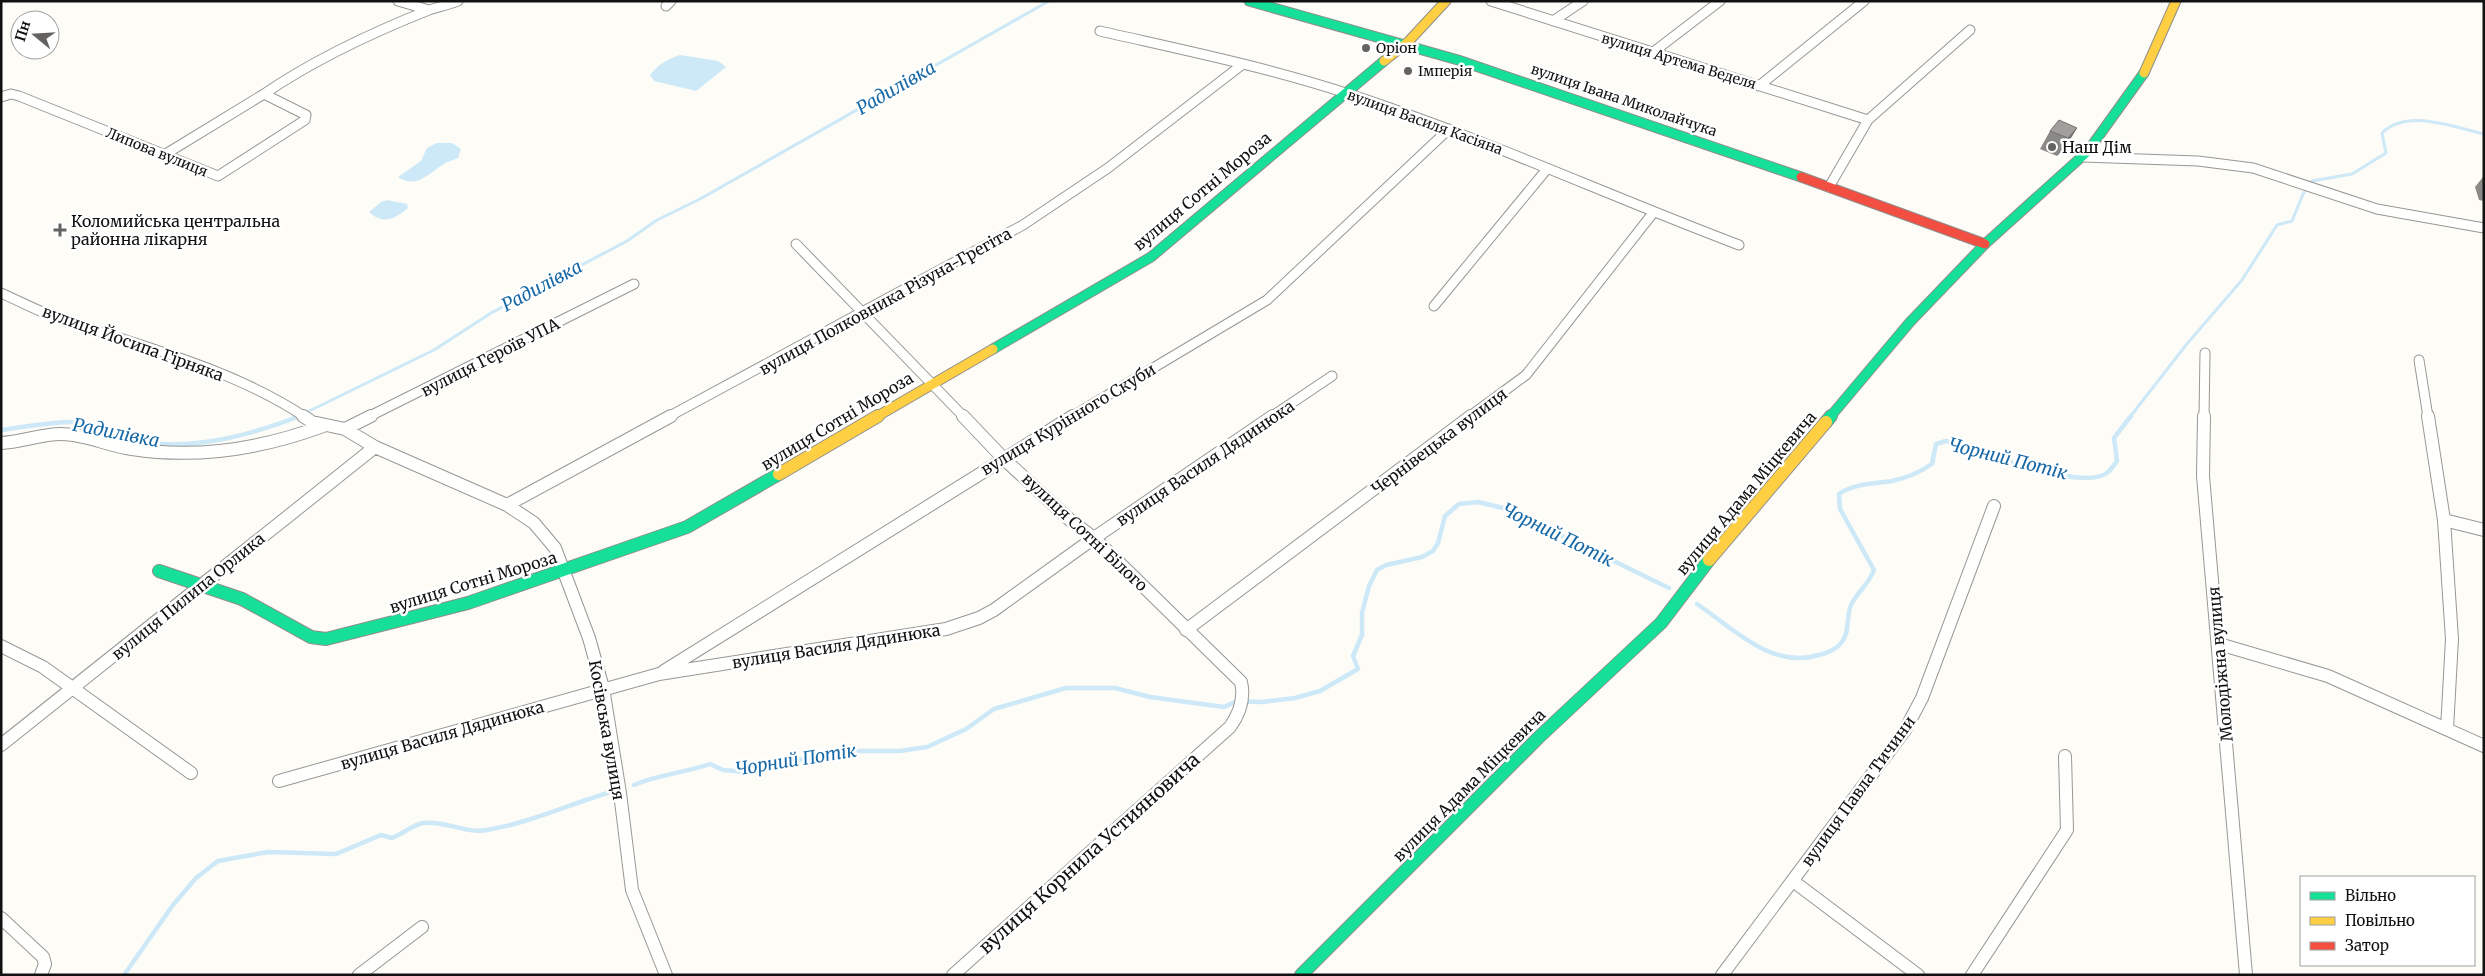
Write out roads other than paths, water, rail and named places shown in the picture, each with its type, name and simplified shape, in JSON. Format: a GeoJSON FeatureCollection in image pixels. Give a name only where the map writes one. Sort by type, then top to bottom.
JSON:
{"type":"FeatureCollection","features":[{"type":"Feature","properties":{"kind":"street"},"geometry":{"type":"LineString","coordinates":[[398,1],[429,10]]}},
{"type":"Feature","properties":{"kind":"street"},"geometry":{"type":"LineString","coordinates":[[164,155],[264,94],[289,75],[335,50],[429,10],[458,1]]}},
{"type":"Feature","properties":{"kind":"street","name":"вулиця Івана Миколайчука"},"geometry":{"type":"LineString","coordinates":[[1249,1],[1312,16],[1606,109],[1985,244]]}},
{"type":"Feature","properties":{"kind":"street","name":"вулиця Сотні Мороза"},"geometry":{"type":"LineString","coordinates":[[159,571],[242,600],[311,637],[321,639],[353,634],[468,603],[563,572],[699,522],[931,384],[1151,257],[1404,44],[1446,1]]}},
{"type":"Feature","properties":{"kind":"street","name":"вулиця Артема Веделя"},"geometry":{"type":"LineString","coordinates":[[1491,1],[1868,120]]}},
{"type":"Feature","properties":{"kind":"street"},"geometry":{"type":"LineString","coordinates":[[1553,21],[1583,1]]}},
{"type":"Feature","properties":{"kind":"street"},"geometry":{"type":"LineString","coordinates":[[1652,53],[1720,1]]}},
{"type":"Feature","properties":{"kind":"street"},"geometry":{"type":"LineString","coordinates":[[1759,86],[1864,1]]}},
{"type":"Feature","properties":{"kind":"street","name":"вулиця Адама Міцкевича"},"geometry":{"type":"LineString","coordinates":[[1301,975],[1538,738],[1650,633],[1679,602],[1705,565],[1910,322],[1985,244],[2083,157],[2106,129],[2144,74],[2176,1]]}},
{"type":"Feature","properties":{"kind":"street"},"geometry":{"type":"LineString","coordinates":[[1829,187],[1868,120],[1970,30]]}},
{"type":"Feature","properties":{"kind":"street","name":"вулиця Василя Касіяна"},"geometry":{"type":"LineString","coordinates":[[1100,31],[1242,64],[1345,92],[1449,129],[1653,213],[1738,245]]}},
{"type":"Feature","properties":{"kind":"street","name":"вулиця Полковника Різуна-Грегіта"},"geometry":{"type":"LineString","coordinates":[[507,505],[862,314],[1069,197],[1150,138],[1242,64]]}},
{"type":"Feature","properties":{"kind":"street","name":"Липова вулиця"},"geometry":{"type":"LineString","coordinates":[[1,97],[11,94],[19,96],[218,176],[305,120],[306,115],[264,94]]}},
{"type":"Feature","properties":{"kind":"street","name":"вулиця Курінного Скуби"},"geometry":{"type":"LineString","coordinates":[[659,674],[1003,458],[1267,300],[1449,129]]}},
{"type":"Feature","properties":{"kind":"street"},"geometry":{"type":"LineString","coordinates":[[2083,157],[2226,163],[2253,168],[2297,181],[2318,190],[2378,209],[2484,228]]}},
{"type":"Feature","properties":{"kind":"street"},"geometry":{"type":"LineString","coordinates":[[1434,306],[1547,169]]}},
{"type":"Feature","properties":{"kind":"street","name":"Чернівецька вулиця"},"geometry":{"type":"LineString","coordinates":[[1186,630],[1526,375],[1653,213]]}},
{"type":"Feature","properties":{"kind":"street","name":"вулиця Сотні Білого"},"geometry":{"type":"LineString","coordinates":[[796,244],[1003,458],[1032,483],[1079,530],[1094,538],[1240,682],[1243,693]]}},
{"type":"Feature","properties":{"kind":"street","name":"вулиця Героїв УПА"},"geometry":{"type":"LineString","coordinates":[[345,429],[634,284]]}},
{"type":"Feature","properties":{"kind":"street","name":"вулиця Йосипа Гірняка"},"geometry":{"type":"LineString","coordinates":[[1,293],[55,316],[122,336],[176,356],[278,399],[300,415],[323,426],[345,429]]}},
{"type":"Feature","properties":{"kind":"street","name":"Молодіжна вулиця"},"geometry":{"type":"LineString","coordinates":[[2205,353],[2203,476],[2220,644],[2246,975]]}},
{"type":"Feature","properties":{"kind":"street"},"geometry":{"type":"LineString","coordinates":[[2419,360],[2444,520],[2452,639],[2447,729]]}},
{"type":"Feature","properties":{"kind":"street","name":"вулиця Василя Дядинюка"},"geometry":{"type":"LineString","coordinates":[[279,781],[399,749],[602,688],[659,674],[959,626],[994,610],[1094,538],[1332,376]]}},
{"type":"Feature","properties":{"kind":"street"},"geometry":{"type":"LineString","coordinates":[[1,443],[40,435],[62,434],[84,436],[126,448],[193,455],[224,452],[275,442],[323,426]]}},
{"type":"Feature","properties":{"kind":"street","name":"Косівська вулиця"},"geometry":{"type":"LineString","coordinates":[[345,429],[375,447],[507,505],[534,523],[551,540],[589,638],[602,688],[620,793],[632,890],[666,975]]}},
{"type":"Feature","properties":{"kind":"street","name":"вулиця Пилипа Орлика"},"geometry":{"type":"LineString","coordinates":[[1,746],[375,447]]}},
{"type":"Feature","properties":{"kind":"street","name":"вулиця Павла Тичини"},"geometry":{"type":"LineString","coordinates":[[1722,975],[1905,730],[1922,698],[1994,506]]}},
{"type":"Feature","properties":{"kind":"street"},"geometry":{"type":"LineString","coordinates":[[2444,520],[2484,530]]}},
{"type":"Feature","properties":{"kind":"street"},"geometry":{"type":"LineString","coordinates":[[2220,644],[2328,676],[2484,746]]}},
{"type":"Feature","properties":{"kind":"street"},"geometry":{"type":"LineString","coordinates":[[1,646],[39,664],[191,773]]}},
{"type":"Feature","properties":{"kind":"street","name":"вулиця Корнила Устияновича"},"geometry":{"type":"LineString","coordinates":[[952,975],[1226,731],[1236,719],[1243,693]]}},
{"type":"Feature","properties":{"kind":"street"},"geometry":{"type":"LineString","coordinates":[[1972,975],[2067,830],[2065,756]]}},
{"type":"Feature","properties":{"kind":"street"},"geometry":{"type":"LineString","coordinates":[[1793,881],[1918,975]]}},
{"type":"Feature","properties":{"kind":"street"},"geometry":{"type":"LineString","coordinates":[[1,918],[43,957],[45,964],[41,974]]}},
{"type":"Feature","properties":{"kind":"street"},"geometry":{"type":"LineString","coordinates":[[359,975],[422,927]]}},
{"type":"Feature","properties":{"kind":"water"},"geometry":{"type":"Polygon","coordinates":[[[680,55],[718,61],[726,67],[696,91],[654,81],[650,75],[659,65],[680,55]]]}},
{"type":"Feature","properties":{"kind":"water"},"geometry":{"type":"Polygon","coordinates":[[[437,143],[452,143],[461,149],[458,158],[446,163],[417,181],[405,181],[398,177],[421,161],[427,148],[437,143]]]}},
{"type":"Feature","properties":{"kind":"water"},"geometry":{"type":"Polygon","coordinates":[[[387,200],[407,204],[408,208],[399,215],[385,220],[369,212],[381,202],[387,200]]]}},
{"type":"Feature","properties":{"kind":"waterway","name":"Радилівка"},"geometry":{"type":"LineString","coordinates":[[297,417],[434,350],[491,313],[627,241],[657,220],[700,199],[1049,1]]}},
{"type":"Feature","properties":{"kind":"waterway","name":"Чорний Потік"},"geometry":{"type":"LineString","coordinates":[[2130,417],[2186,345],[2242,280],[2277,225],[2292,221],[2303,194],[2312,181],[2352,174],[2386,153],[2382,133],[2392,126],[2404,122],[2417,120],[2445,124],[2484,134]]}},
{"type":"Feature","properties":{"kind":"waterway","name":"Радилівка"},"geometry":{"type":"LineString","coordinates":[[1,430],[49,423],[77,422],[96,425],[132,439],[150,443],[188,444],[245,434],[300,416]]}},
{"type":"Feature","properties":{"kind":"waterway","name":"Чорний Потік"},"geometry":{"type":"LineString","coordinates":[[1697,604],[1739,635],[1769,652],[1785,657],[1802,658],[1828,652],[1842,642],[1847,629],[1851,605],[1874,570],[1840,509],[1839,494],[1858,486],[1898,480],[1918,472],[1932,464],[1936,444],[1946,441],[2052,474],[2093,477],[2107,473],[2117,461],[2114,438],[2131,416]]}},
{"type":"Feature","properties":{"kind":"waterway","name":"Чорний Потік"},"geometry":{"type":"LineString","coordinates":[[634,785],[653,778],[710,764],[723,770],[746,772],[838,751],[900,751],[927,747],[966,729],[994,709],[1066,688],[1115,688],[1150,697],[1224,707],[1237,701],[1262,702],[1295,698],[1320,691],[1358,669],[1353,656],[1362,635],[1362,613],[1369,586],[1377,570],[1386,565],[1422,557],[1433,551],[1438,543],[1445,516],[1459,504],[1478,502],[1507,509],[1669,588]]}},
{"type":"Feature","properties":{"kind":"waterway","name":"Чорний Потік"},"geometry":{"type":"LineString","coordinates":[[124,975],[173,905],[196,878],[218,861],[268,852],[336,854],[381,835],[392,838],[423,823],[439,823],[479,831],[487,830],[534,818],[611,792]]}},
{"type":"Feature","properties":{"kind":"place","name":"Оріон"},"geometry":{"type":"Point","coordinates":[1366,48]}},
{"type":"Feature","properties":{"kind":"place","name":"Імперія"},"geometry":{"type":"Point","coordinates":[1408,71]}},
{"type":"Feature","properties":{"kind":"place","name":"Наш Дім"},"geometry":{"type":"Point","coordinates":[2052,147]}},
{"type":"Feature","properties":{"kind":"place","name":"Коломийська центральна районна лікарня"},"geometry":{"type":"Point","coordinates":[60,230]}}]}
